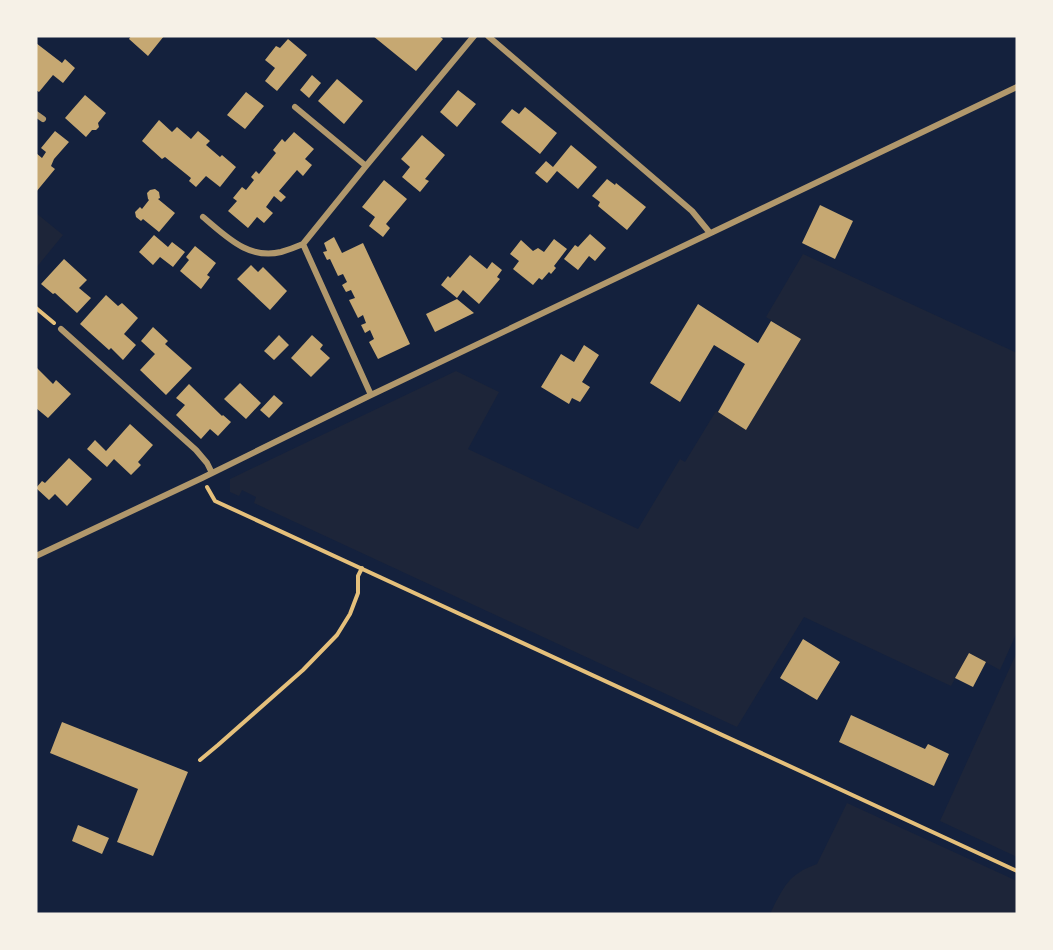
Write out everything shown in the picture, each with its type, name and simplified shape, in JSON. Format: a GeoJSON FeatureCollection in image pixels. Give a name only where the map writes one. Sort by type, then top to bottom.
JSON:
{"type":"FeatureCollection","features":[{"type":"Feature","properties":{"kind":"street"},"geometry":{"type":"LineString","coordinates":[[203,217],[233,242],[247,250],[262,254],[280,253],[303,244],[474,36]]}},
{"type":"Feature","properties":{"kind":"street"},"geometry":{"type":"LineString","coordinates":[[488,36],[692,211],[710,233]]}},
{"type":"Feature","properties":{"kind":"street"},"geometry":{"type":"LineString","coordinates":[[36,556],[1017,87]]}},
{"type":"Feature","properties":{"kind":"street"},"geometry":{"type":"LineString","coordinates":[[295,107],[366,166]]}},
{"type":"Feature","properties":{"kind":"street"},"geometry":{"type":"LineString","coordinates":[[36,114],[43,120]]}},
{"type":"Feature","properties":{"kind":"street"},"geometry":{"type":"LineString","coordinates":[[303,244],[371,395]]}},
{"type":"Feature","properties":{"kind":"street"},"geometry":{"type":"LineString","coordinates":[[61,328],[196,450],[212,473]]}},
{"type":"Feature","properties":{"kind":"path"},"geometry":{"type":"LineString","coordinates":[[36,308],[61,328]]}},
{"type":"Feature","properties":{"kind":"path"},"geometry":{"type":"LineString","coordinates":[[202,478],[215,501],[1017,871]]}},
{"type":"Feature","properties":{"kind":"path"},"geometry":{"type":"LineString","coordinates":[[200,760],[303,670],[337,635],[350,614],[358,593],[358,576],[362,568]]}},
{"type":"Feature","properties":{"kind":"shaded area"},"geometry":{"type":"Polygon","coordinates":[[[36,213],[63,235],[36,268],[36,213]]]}},
{"type":"Feature","properties":{"kind":"shaded area"},"geometry":{"type":"Polygon","coordinates":[[[803,254],[1017,353],[1017,632],[1000,670],[969,653],[951,686],[804,617],[737,727],[254,503],[256,497],[242,490],[239,496],[230,492],[230,479],[456,371],[499,392],[468,449],[638,529],[680,459],[685,462],[716,411],[746,429],[801,339],[766,317],[803,254]]]}},
{"type":"Feature","properties":{"kind":"shaded area"},"geometry":{"type":"Polygon","coordinates":[[[1017,652],[1017,857],[940,821],[1017,652]]]}},
{"type":"Feature","properties":{"kind":"shaded area"},"geometry":{"type":"Polygon","coordinates":[[[847,803],[1017,881],[1017,914],[770,914],[793,877],[817,864],[847,803]]]}},
{"type":"Feature","properties":{"kind":"building"},"geometry":{"type":"Polygon","coordinates":[[[131,36],[164,36],[148,56],[129,39],[131,36]]]}},
{"type":"Feature","properties":{"kind":"building"},"geometry":{"type":"Polygon","coordinates":[[[373,36],[439,36],[443,39],[416,71],[373,36]]]}},
{"type":"Feature","properties":{"kind":"building"},"geometry":{"type":"Polygon","coordinates":[[[288,39],[307,55],[277,91],[265,81],[275,68],[265,60],[276,46],[280,48],[288,39]]]}},
{"type":"Feature","properties":{"kind":"building"},"geometry":{"type":"Polygon","coordinates":[[[36,43],[62,63],[65,59],[75,68],[63,83],[53,75],[39,92],[36,90],[36,43]]]}},
{"type":"Feature","properties":{"kind":"building"},"geometry":{"type":"Polygon","coordinates":[[[312,75],[321,83],[309,98],[300,90],[312,75]]]}},
{"type":"Feature","properties":{"kind":"building"},"geometry":{"type":"Polygon","coordinates":[[[337,79],[363,101],[344,124],[318,101],[337,79]]]}},
{"type":"Feature","properties":{"kind":"building"},"geometry":{"type":"Polygon","coordinates":[[[458,90],[476,104],[457,127],[440,112],[458,90]]]}},
{"type":"Feature","properties":{"kind":"building"},"geometry":{"type":"Polygon","coordinates":[[[246,92],[264,106],[245,129],[227,115],[246,92]]]}},
{"type":"Feature","properties":{"kind":"building"},"geometry":{"type":"Polygon","coordinates":[[[85,95],[106,113],[98,123],[99,127],[92,130],[86,137],[65,118],[85,95]]]}},
{"type":"Feature","properties":{"kind":"building"},"geometry":{"type":"Polygon","coordinates":[[[525,107],[557,133],[540,154],[501,122],[512,109],[519,114],[525,107]]]}},
{"type":"Feature","properties":{"kind":"building"},"geometry":{"type":"Polygon","coordinates":[[[159,120],[172,132],[177,127],[191,139],[198,131],[210,141],[206,145],[236,167],[220,187],[206,176],[196,187],[189,181],[191,178],[165,157],[162,159],[142,141],[159,120]]]}},
{"type":"Feature","properties":{"kind":"building"},"geometry":{"type":"Polygon","coordinates":[[[55,131],[69,142],[54,159],[51,166],[55,169],[36,192],[36,153],[42,158],[46,152],[41,148],[55,131]]]}},
{"type":"Feature","properties":{"kind":"building"},"geometry":{"type":"Polygon","coordinates":[[[294,132],[314,149],[305,159],[312,165],[303,176],[297,170],[279,191],[286,197],[281,202],[274,196],[266,207],[273,213],[264,223],[257,217],[248,228],[228,211],[237,201],[233,198],[242,187],[246,190],[254,180],[251,177],[256,171],[259,174],[276,153],[273,150],[282,139],[285,142],[294,132]]]}},
{"type":"Feature","properties":{"kind":"building"},"geometry":{"type":"Polygon","coordinates":[[[422,135],[445,155],[425,179],[429,181],[420,192],[402,177],[410,167],[401,159],[422,135]]]}},
{"type":"Feature","properties":{"kind":"building"},"geometry":{"type":"Polygon","coordinates":[[[571,145],[597,167],[578,189],[557,171],[547,183],[535,173],[546,161],[553,167],[571,145]]]}},
{"type":"Feature","properties":{"kind":"building"},"geometry":{"type":"Polygon","coordinates":[[[607,179],[615,185],[616,183],[646,207],[627,230],[598,206],[600,202],[592,196],[607,179]]]}},
{"type":"Feature","properties":{"kind":"building"},"geometry":{"type":"Polygon","coordinates":[[[384,180],[407,199],[386,224],[390,228],[383,237],[369,226],[375,217],[362,207],[384,180]]]}},
{"type":"Feature","properties":{"kind":"building"},"geometry":{"type":"Polygon","coordinates":[[[155,189],[159,192],[160,198],[158,199],[175,213],[159,232],[143,219],[141,221],[136,217],[135,212],[140,207],[142,209],[149,200],[147,193],[155,189]]]}},
{"type":"Feature","properties":{"kind":"building"},"geometry":{"type":"Polygon","coordinates":[[[820,205],[853,221],[835,259],[802,243],[820,205]]]}},
{"type":"Feature","properties":{"kind":"building"},"geometry":{"type":"Polygon","coordinates":[[[590,234],[606,248],[595,261],[589,256],[578,270],[564,259],[575,245],[578,247],[590,234]]]}},
{"type":"Feature","properties":{"kind":"building"},"geometry":{"type":"Polygon","coordinates":[[[154,235],[168,247],[172,242],[185,252],[173,267],[160,257],[153,265],[139,252],[154,235]]]}},
{"type":"Feature","properties":{"kind":"building"},"geometry":{"type":"Polygon","coordinates":[[[334,237],[342,253],[363,243],[410,344],[378,359],[369,342],[374,339],[370,330],[365,333],[361,325],[366,323],[363,315],[358,318],[349,300],[355,298],[351,290],[346,292],[342,285],[347,282],[343,274],[338,276],[330,259],[327,260],[323,252],[327,251],[324,243],[334,237]]]}},
{"type":"Feature","properties":{"kind":"building"},"geometry":{"type":"Polygon","coordinates":[[[554,239],[567,249],[551,274],[549,272],[542,280],[539,278],[533,285],[513,269],[519,261],[510,254],[521,240],[533,251],[538,248],[544,252],[554,239]]]}},
{"type":"Feature","properties":{"kind":"building"},"geometry":{"type":"Polygon","coordinates":[[[195,246],[216,263],[201,289],[180,271],[189,260],[186,257],[195,246]]]}},
{"type":"Feature","properties":{"kind":"building"},"geometry":{"type":"Polygon","coordinates":[[[470,255],[487,269],[492,262],[502,270],[497,277],[500,279],[479,304],[463,290],[457,298],[441,285],[470,255]]]}},
{"type":"Feature","properties":{"kind":"building"},"geometry":{"type":"Polygon","coordinates":[[[64,259],[87,280],[79,288],[91,298],[77,313],[41,284],[64,259]]]}},
{"type":"Feature","properties":{"kind":"building"},"geometry":{"type":"Polygon","coordinates":[[[251,265],[258,272],[263,267],[287,291],[270,310],[237,279],[251,265]]]}},
{"type":"Feature","properties":{"kind":"building"},"geometry":{"type":"Polygon","coordinates":[[[106,295],[118,306],[122,303],[138,318],[124,334],[136,345],[123,360],[80,324],[106,295]]]}},
{"type":"Feature","properties":{"kind":"building"},"geometry":{"type":"Polygon","coordinates":[[[457,299],[474,313],[435,332],[426,314],[457,299]]]}},
{"type":"Feature","properties":{"kind":"building"},"geometry":{"type":"Polygon","coordinates":[[[698,304],[758,343],[771,321],[801,339],[746,430],[718,412],[745,364],[714,345],[680,402],[650,383],[698,304]]]}},
{"type":"Feature","properties":{"kind":"building"},"geometry":{"type":"Polygon","coordinates":[[[153,327],[168,341],[165,344],[192,368],[166,395],[140,370],[155,354],[141,341],[153,327]]]}},
{"type":"Feature","properties":{"kind":"building"},"geometry":{"type":"Polygon","coordinates":[[[279,335],[289,345],[274,360],[264,351],[279,335]]]}},
{"type":"Feature","properties":{"kind":"building"},"geometry":{"type":"Polygon","coordinates":[[[312,335],[323,345],[320,349],[330,358],[311,377],[291,358],[312,335]]]}},
{"type":"Feature","properties":{"kind":"building"},"geometry":{"type":"Polygon","coordinates":[[[584,345],[599,355],[582,382],[590,387],[580,402],[572,398],[569,404],[541,387],[561,354],[574,362],[584,345]]]}},
{"type":"Feature","properties":{"kind":"building"},"geometry":{"type":"Polygon","coordinates":[[[36,367],[53,384],[56,380],[71,394],[48,418],[36,408],[36,367]]]}},
{"type":"Feature","properties":{"kind":"building"},"geometry":{"type":"Polygon","coordinates":[[[240,383],[261,403],[246,419],[224,399],[240,383]]]}},
{"type":"Feature","properties":{"kind":"building"},"geometry":{"type":"Polygon","coordinates":[[[189,384],[231,422],[218,436],[210,429],[201,439],[176,415],[185,405],[176,398],[189,384]]]}},
{"type":"Feature","properties":{"kind":"building"},"geometry":{"type":"Polygon","coordinates":[[[274,395],[283,403],[269,418],[260,410],[274,395]]]}},
{"type":"Feature","properties":{"kind":"building"},"geometry":{"type":"Polygon","coordinates":[[[130,424],[153,445],[138,462],[141,465],[131,475],[114,459],[107,467],[87,449],[95,440],[106,451],[130,424]]]}},
{"type":"Feature","properties":{"kind":"building"},"geometry":{"type":"Polygon","coordinates":[[[69,458],[92,479],[67,506],[55,494],[49,500],[36,488],[42,481],[45,483],[69,458]]]}},
{"type":"Feature","properties":{"kind":"building"},"geometry":{"type":"Polygon","coordinates":[[[803,639],[840,662],[817,700],[780,678],[803,639]]]}},
{"type":"Feature","properties":{"kind":"building"},"geometry":{"type":"Polygon","coordinates":[[[969,653],[986,662],[973,687],[955,678],[969,653]]]}},
{"type":"Feature","properties":{"kind":"building"},"geometry":{"type":"Polygon","coordinates":[[[851,715],[925,749],[928,744],[949,754],[934,786],[839,742],[851,715]]]}},
{"type":"Feature","properties":{"kind":"building"},"geometry":{"type":"Polygon","coordinates":[[[62,722],[188,772],[153,856],[117,842],[138,789],[50,753],[62,722]]]}},
{"type":"Feature","properties":{"kind":"building"},"geometry":{"type":"Polygon","coordinates":[[[78,825],[109,838],[102,854],[72,841],[78,825]]]}}]}
